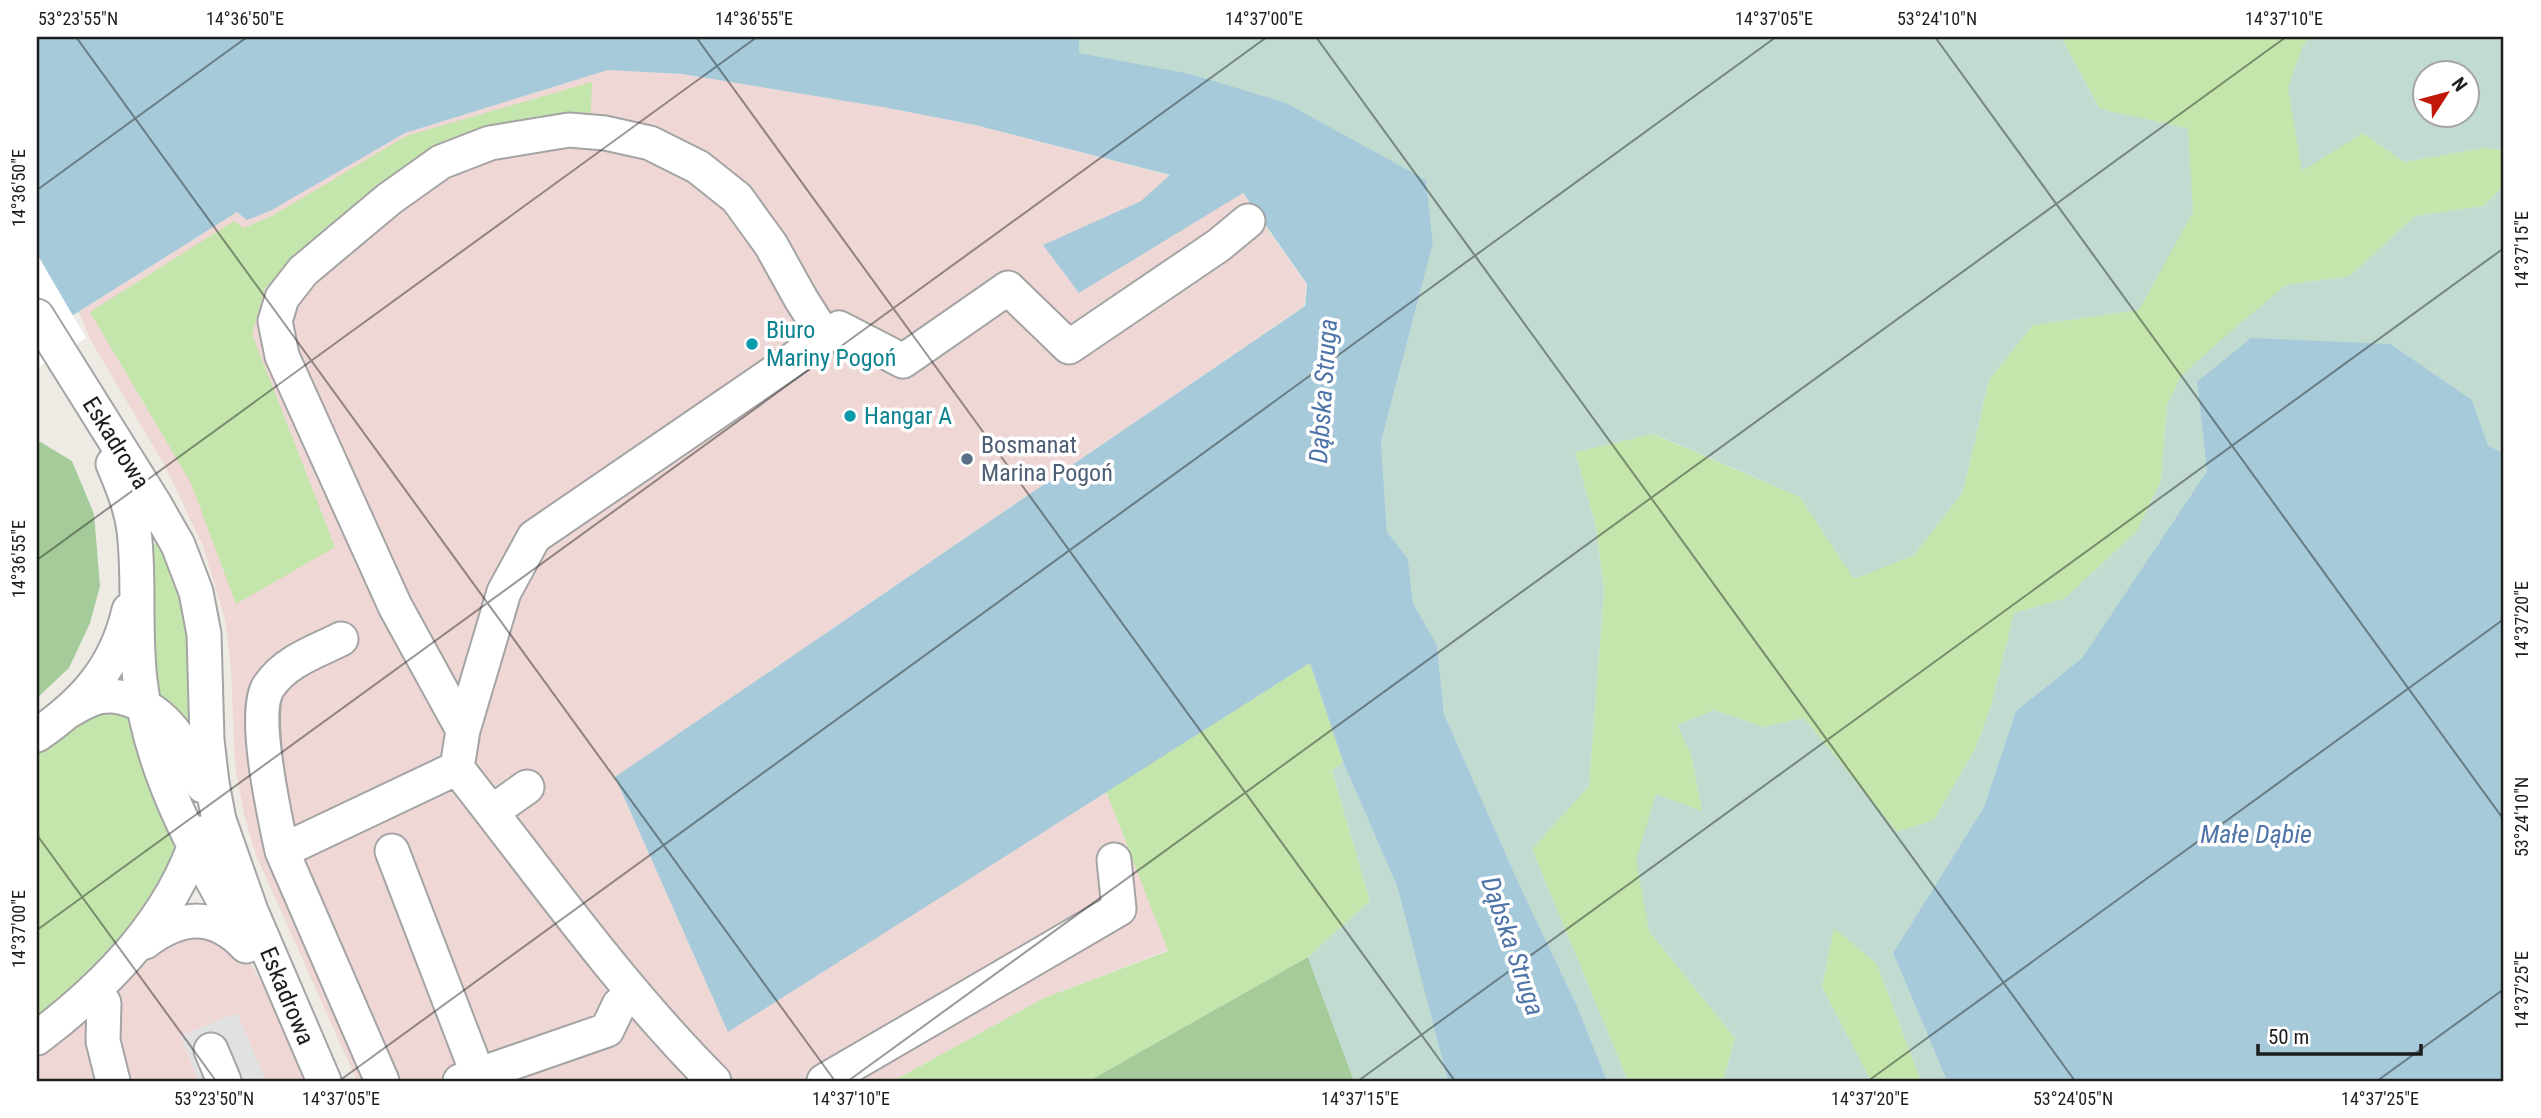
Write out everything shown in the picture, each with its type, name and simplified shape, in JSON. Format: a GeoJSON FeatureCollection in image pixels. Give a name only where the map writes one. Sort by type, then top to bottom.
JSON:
{"type":"FeatureCollection","features":[{"type":"Feature","properties":{"kind":"street"},"geometry":{"type":"LineString","coordinates":[[463,730],[395,606],[282,356],[275,321],[282,298],[303,271],[389,199],[441,162],[491,143],[569,130],[604,133],[650,143],[698,167],[737,198],[771,245],[825,337]]}},
{"type":"Feature","properties":{"kind":"street"},"geometry":{"type":"LineString","coordinates":[[714,1081],[686,1054],[634,993],[457,768],[463,730],[504,592],[534,537],[839,328],[903,361],[1008,288],[1069,347],[1219,245],[1248,221]]}},
{"type":"Feature","properties":{"kind":"street"},"geometry":{"type":"LineString","coordinates":[[37,316],[58,353]]}},
{"type":"Feature","properties":{"kind":"street","name":"Eskadrowa"},"geometry":{"type":"LineString","coordinates":[[58,353],[95,424],[124,489],[134,527],[139,667],[147,724],[166,787],[210,842],[251,911],[318,1068]]}},
{"type":"Feature","properties":{"kind":"street","name":"Eskadrowa"},"geometry":{"type":"LineString","coordinates":[[37,1038],[95,989],[127,957],[159,917],[210,842],[212,783],[204,634],[196,592],[178,545],[58,353]]}},
{"type":"Feature","properties":{"kind":"street","name":"Eskadrowa"},"geometry":{"type":"LineString","coordinates":[[69,711],[99,680],[112,659],[125,628],[136,562]]}},
{"type":"Feature","properties":{"kind":"street"},"geometry":{"type":"LineString","coordinates":[[341,639],[287,666],[267,688],[263,722],[266,773],[282,850],[382,1081]]}},
{"type":"Feature","properties":{"kind":"street","name":"Eskadrowa"},"geometry":{"type":"LineString","coordinates":[[37,735],[69,711],[95,697],[110,695],[128,699],[144,706],[172,727],[185,745],[207,797]]}},
{"type":"Feature","properties":{"kind":"street","name":"Eskadrowa"},"geometry":{"type":"LineString","coordinates":[[209,755],[207,797],[210,842],[256,955],[318,1068]]}},
{"type":"Feature","properties":{"kind":"street"},"geometry":{"type":"LineString","coordinates":[[282,850],[457,768]]}},
{"type":"Feature","properties":{"kind":"street"},"geometry":{"type":"LineString","coordinates":[[492,812],[527,787]]}},
{"type":"Feature","properties":{"kind":"street"},"geometry":{"type":"LineString","coordinates":[[392,851],[469,1078],[607,1030],[620,1005],[634,993]]}},
{"type":"Feature","properties":{"kind":"street"},"geometry":{"type":"LineString","coordinates":[[824,1081],[1119,909],[1114,860]]}},
{"type":"Feature","properties":{"kind":"street","name":"Eskadrowa"},"geometry":{"type":"LineString","coordinates":[[127,957],[175,924],[194,921],[210,923],[231,932],[256,955]]}},
{"type":"Feature","properties":{"kind":"street"},"geometry":{"type":"LineString","coordinates":[[95,989],[104,1003],[103,1041],[113,1081]]}},
{"type":"Feature","properties":{"kind":"street"},"geometry":{"type":"LineString","coordinates":[[211,1050],[224,1081]]}},
{"type":"Feature","properties":{"kind":"shaded area"},"geometry":{"type":"Polygon","coordinates":[[[608,70],[682,74],[888,108],[975,125],[1171,176],[1141,201],[1043,245],[1079,293],[1242,193],[1306,284],[1304,306],[615,777],[728,1032],[1106,791],[1168,950],[1044,998],[893,1081],[357,1081],[256,855],[244,814],[235,765],[231,667],[225,619],[203,546],[165,466],[90,339],[79,312],[237,212],[272,210],[405,133],[608,70]]]}},
{"type":"Feature","properties":{"kind":"shaded area"},"geometry":{"type":"Polygon","coordinates":[[[202,927],[244,951],[315,1081],[37,1081],[37,1050],[144,950],[202,927]]]}},
{"type":"Feature","properties":{"kind":"shaded area"},"geometry":{"type":"Polygon","coordinates":[[[237,1013],[266,1081],[199,1081],[180,1036],[237,1013]]]}},
{"type":"Feature","properties":{"kind":"green space"},"geometry":{"type":"Polygon","coordinates":[[[1079,37],[2061,37],[2100,109],[2188,128],[2193,212],[2139,310],[2033,325],[1989,380],[1963,492],[1914,555],[1854,579],[1800,497],[1654,434],[1575,452],[1596,527],[1604,591],[1589,786],[1532,849],[1628,1081],[1607,1081],[1577,1006],[1519,884],[1444,714],[1437,645],[1413,603],[1408,559],[1387,533],[1381,442],[1433,243],[1426,180],[1387,160],[1078,53],[1079,37]]]}},
{"type":"Feature","properties":{"kind":"green space"},"geometry":{"type":"Polygon","coordinates":[[[2061,37],[2311,37],[2303,46],[2363,133],[2404,162],[2484,148],[2504,150],[2504,185],[2484,206],[2415,216],[2350,276],[2286,285],[2167,405],[2161,481],[2136,532],[2064,599],[2014,613],[1991,706],[1976,747],[1934,820],[1897,833],[1804,718],[1763,727],[1714,710],[1691,754],[1702,811],[1649,931],[1735,1038],[1723,1081],[1628,1081],[1532,849],[1589,786],[1604,591],[1596,527],[1575,452],[1653,434],[1800,497],[1854,578],[1914,555],[1963,492],[1989,380],[2033,325],[2139,310],[2100,109],[2061,37]]]}},
{"type":"Feature","properties":{"kind":"green space"},"geometry":{"type":"Polygon","coordinates":[[[2311,37],[2504,37],[2504,150],[2484,148],[2404,162],[2363,133],[2302,171],[2288,87],[2303,46],[2311,37]]]}},
{"type":"Feature","properties":{"kind":"green space"},"geometry":{"type":"Polygon","coordinates":[[[592,82],[590,125],[408,174],[265,288],[252,334],[335,547],[236,604],[191,483],[90,312],[234,221],[244,228],[274,215],[406,136],[592,82]]]}},
{"type":"Feature","properties":{"kind":"green space"},"geometry":{"type":"Polygon","coordinates":[[[2504,185],[2504,454],[2488,445],[2472,400],[2197,382],[2207,471],[2082,658],[2016,711],[1984,807],[1893,953],[1947,1081],[1921,1081],[1877,964],[1834,928],[1822,987],[1871,1081],[1723,1081],[1735,1038],[1649,931],[1636,860],[1656,794],[1702,811],[1691,754],[1677,725],[1714,710],[1763,727],[1804,718],[1897,832],[1934,820],[1976,747],[1991,706],[2014,613],[2064,599],[2136,532],[2161,481],[2167,405],[2181,376],[2286,285],[2350,276],[2415,216],[2484,206],[2504,185]]]}},
{"type":"Feature","properties":{"kind":"green space"},"geometry":{"type":"Polygon","coordinates":[[[37,440],[72,461],[94,514],[100,586],[90,623],[69,668],[37,698],[37,440]]]}},
{"type":"Feature","properties":{"kind":"green space"},"geometry":{"type":"Polygon","coordinates":[[[154,544],[164,545],[186,616],[196,737],[153,693],[153,550],[154,544]]]}},
{"type":"Feature","properties":{"kind":"green space"},"geometry":{"type":"Polygon","coordinates":[[[1310,663],[1343,762],[1332,771],[1370,901],[1308,957],[1089,1081],[893,1081],[1044,998],[1168,951],[1106,791],[1310,663]]]}},
{"type":"Feature","properties":{"kind":"green space"},"geometry":{"type":"Polygon","coordinates":[[[96,709],[129,712],[175,838],[172,861],[160,886],[122,938],[37,1025],[37,749],[96,709]]]}},
{"type":"Feature","properties":{"kind":"green space"},"geometry":{"type":"Polygon","coordinates":[[[1343,762],[1397,886],[1448,1081],[1354,1081],[1308,957],[1370,901],[1332,771],[1343,762]]]}},
{"type":"Feature","properties":{"kind":"green space"},"geometry":{"type":"Polygon","coordinates":[[[1834,927],[1877,964],[1921,1081],[1871,1081],[1822,987],[1834,927]]]}},
{"type":"Feature","properties":{"kind":"green space"},"geometry":{"type":"Polygon","coordinates":[[[1308,957],[1354,1081],[1089,1081],[1308,957]]]}},
{"type":"Feature","properties":{"kind":"water","name":"Dąbska Struga"},"geometry":{"type":"Polygon","coordinates":[[[37,37],[1079,37],[1079,53],[1190,74],[1286,103],[1426,180],[1433,243],[1381,442],[1387,532],[1408,559],[1413,603],[1437,645],[1444,714],[1519,884],[1577,1006],[1607,1081],[1448,1081],[1397,886],[1343,762],[1310,663],[728,1032],[615,777],[1305,306],[1307,284],[1243,193],[1079,293],[1043,245],[1141,201],[1170,175],[975,125],[888,108],[682,74],[608,70],[405,133],[272,210],[247,220],[237,212],[37,338],[37,37]]]}},
{"type":"Feature","properties":{"kind":"water","name":"Małe Dąbie"},"geometry":{"type":"Polygon","coordinates":[[[2251,338],[2390,344],[2472,400],[2488,445],[2504,454],[2504,1081],[1947,1081],[1893,953],[1984,807],[2016,711],[2082,658],[2207,471],[2197,382],[2251,338]]]}},
{"type":"Feature","properties":{"kind":"pier"},"geometry":{"type":"Polygon","coordinates":[[[37,254],[86,338],[37,368],[37,254]]]}},
{"type":"Feature","properties":{"kind":"place","name":"Biuro Mariny Pogoń"},"geometry":{"type":"Point","coordinates":[752,344]}},
{"type":"Feature","properties":{"kind":"place","name":"Hangar A"},"geometry":{"type":"Point","coordinates":[850,416]}},
{"type":"Feature","properties":{"kind":"place","name":"Bosmanat Marina Pogoń"},"geometry":{"type":"Point","coordinates":[967,459]}}]}
